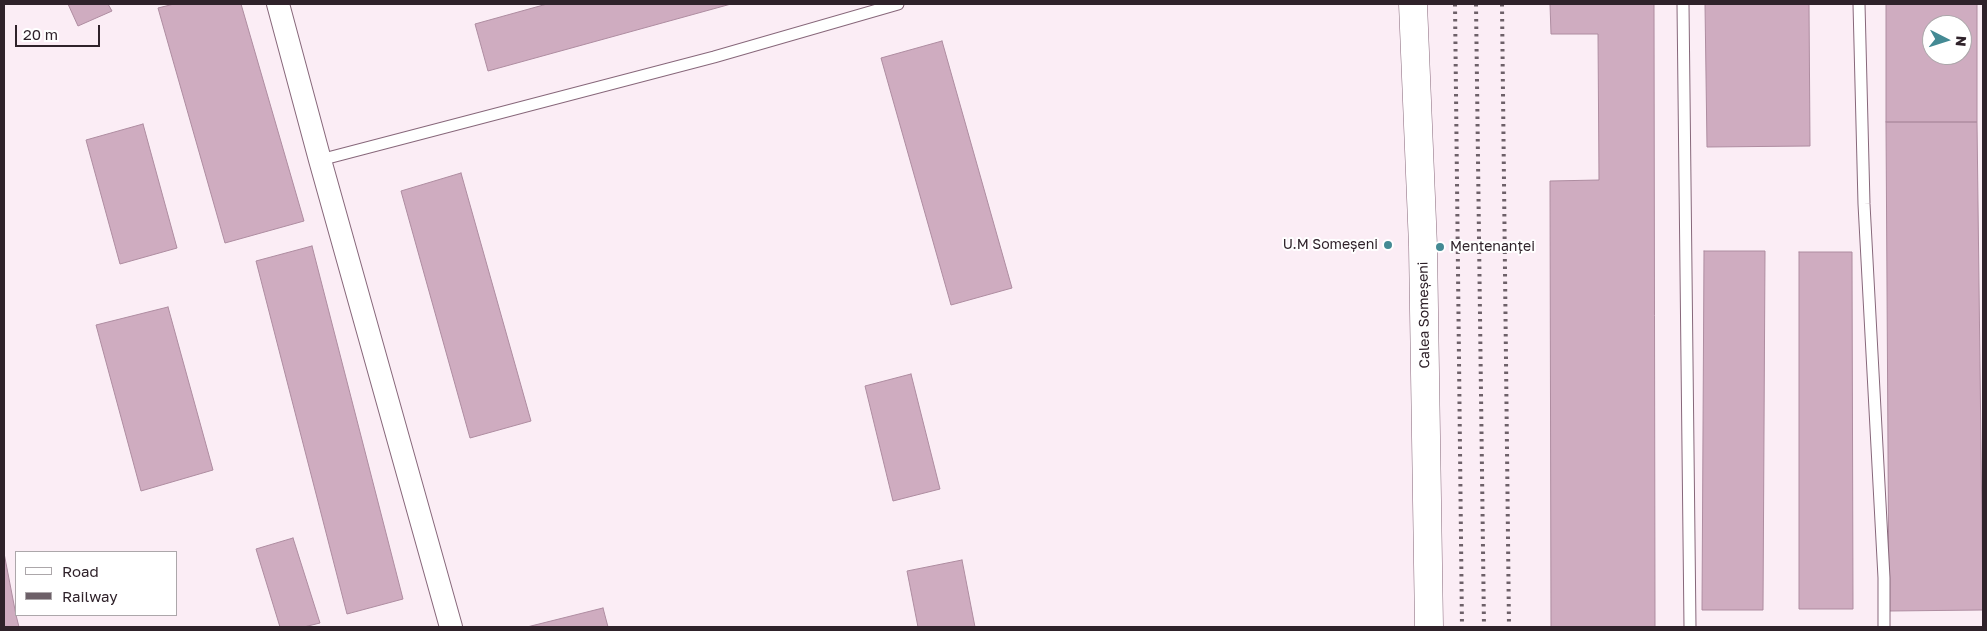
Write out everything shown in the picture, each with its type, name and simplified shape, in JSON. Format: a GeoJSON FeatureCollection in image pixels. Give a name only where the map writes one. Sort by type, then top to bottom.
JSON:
{"type":"FeatureCollection","features":[{"type":"Feature","properties":{"kind":"main road","name":"Calea Someșeni"},"geometry":{"type":"LineString","coordinates":[[1414,4],[1423,250],[1429,627]]}},
{"type":"Feature","properties":{"kind":"street"},"geometry":{"type":"LineString","coordinates":[[278,4],[451,627]]}},
{"type":"Feature","properties":{"kind":"lane"},"geometry":{"type":"LineString","coordinates":[[320,160],[704,59],[898,4]]}},
{"type":"Feature","properties":{"kind":"lane"},"geometry":{"type":"LineString","coordinates":[[1683,4],[1690,627]]}},
{"type":"Feature","properties":{"kind":"lane"},"geometry":{"type":"LineString","coordinates":[[1859,4],[1864,204],[1882,548],[1884,627]]}},
{"type":"Feature","properties":{"kind":"building"},"geometry":{"type":"Polygon","coordinates":[[[68,4],[108,4],[112,11],[78,26],[68,4]]]}},
{"type":"Feature","properties":{"kind":"building"},"geometry":{"type":"Polygon","coordinates":[[[174,4],[241,4],[304,221],[225,243],[158,8],[174,4]]]}},
{"type":"Feature","properties":{"kind":"building"},"geometry":{"type":"Polygon","coordinates":[[[547,4],[731,4],[488,71],[475,24],[547,4]]]}},
{"type":"Feature","properties":{"kind":"building"},"geometry":{"type":"Polygon","coordinates":[[[1550,4],[1654,4],[1655,627],[1551,627],[1550,181],[1599,180],[1598,34],[1551,34],[1550,4]]]}},
{"type":"Feature","properties":{"kind":"building"},"geometry":{"type":"Polygon","coordinates":[[[1705,4],[1809,4],[1810,146],[1707,147],[1705,4]]]}},
{"type":"Feature","properties":{"kind":"building"},"geometry":{"type":"Polygon","coordinates":[[[1886,4],[1977,4],[1977,122],[1886,122],[1886,4]]]}},
{"type":"Feature","properties":{"kind":"building"},"geometry":{"type":"Polygon","coordinates":[[[942,41],[1012,288],[951,305],[881,58],[942,41]]]}},
{"type":"Feature","properties":{"kind":"building"},"geometry":{"type":"Polygon","coordinates":[[[1886,122],[1977,122],[1983,610],[1889,611],[1886,122]]]}},
{"type":"Feature","properties":{"kind":"building"},"geometry":{"type":"Polygon","coordinates":[[[143,124],[177,248],[120,264],[86,140],[143,124]]]}},
{"type":"Feature","properties":{"kind":"building"},"geometry":{"type":"Polygon","coordinates":[[[461,173],[531,421],[470,438],[401,191],[461,173]]]}},
{"type":"Feature","properties":{"kind":"building"},"geometry":{"type":"Polygon","coordinates":[[[312,246],[403,599],[347,614],[256,261],[312,246]]]}},
{"type":"Feature","properties":{"kind":"building"},"geometry":{"type":"Polygon","coordinates":[[[1704,251],[1765,251],[1763,610],[1702,610],[1704,251]]]}},
{"type":"Feature","properties":{"kind":"building"},"geometry":{"type":"Polygon","coordinates":[[[1799,252],[1852,252],[1853,609],[1799,609],[1799,252]]]}},
{"type":"Feature","properties":{"kind":"building"},"geometry":{"type":"Polygon","coordinates":[[[168,307],[213,470],[141,491],[96,325],[168,307]]]}},
{"type":"Feature","properties":{"kind":"building"},"geometry":{"type":"Polygon","coordinates":[[[911,374],[940,489],[893,501],[865,386],[911,374]]]}},
{"type":"Feature","properties":{"kind":"building"},"geometry":{"type":"Polygon","coordinates":[[[293,538],[320,623],[304,627],[280,627],[256,549],[293,538]]]}},
{"type":"Feature","properties":{"kind":"building"},"geometry":{"type":"Polygon","coordinates":[[[4,553],[15,616],[19,627],[4,627],[4,553]]]}},
{"type":"Feature","properties":{"kind":"building"},"geometry":{"type":"Polygon","coordinates":[[[962,560],[975,627],[918,627],[907,571],[962,560]]]}},
{"type":"Feature","properties":{"kind":"building"},"geometry":{"type":"Polygon","coordinates":[[[603,608],[608,627],[527,627],[603,608]]]}},
{"type":"Feature","properties":{"kind":"railway"},"geometry":{"type":"LineString","coordinates":[[1455,4],[1462,627]]}},
{"type":"Feature","properties":{"kind":"railway"},"geometry":{"type":"LineString","coordinates":[[1476,4],[1484,627]]}},
{"type":"Feature","properties":{"kind":"railway"},"geometry":{"type":"LineString","coordinates":[[1502,4],[1509,627]]}},
{"type":"Feature","properties":{"kind":"place","name":"U.M Someșeni"},"geometry":{"type":"Point","coordinates":[1388,245]}},
{"type":"Feature","properties":{"kind":"place","name":"Mentenanței"},"geometry":{"type":"Point","coordinates":[1440,247]}}]}
